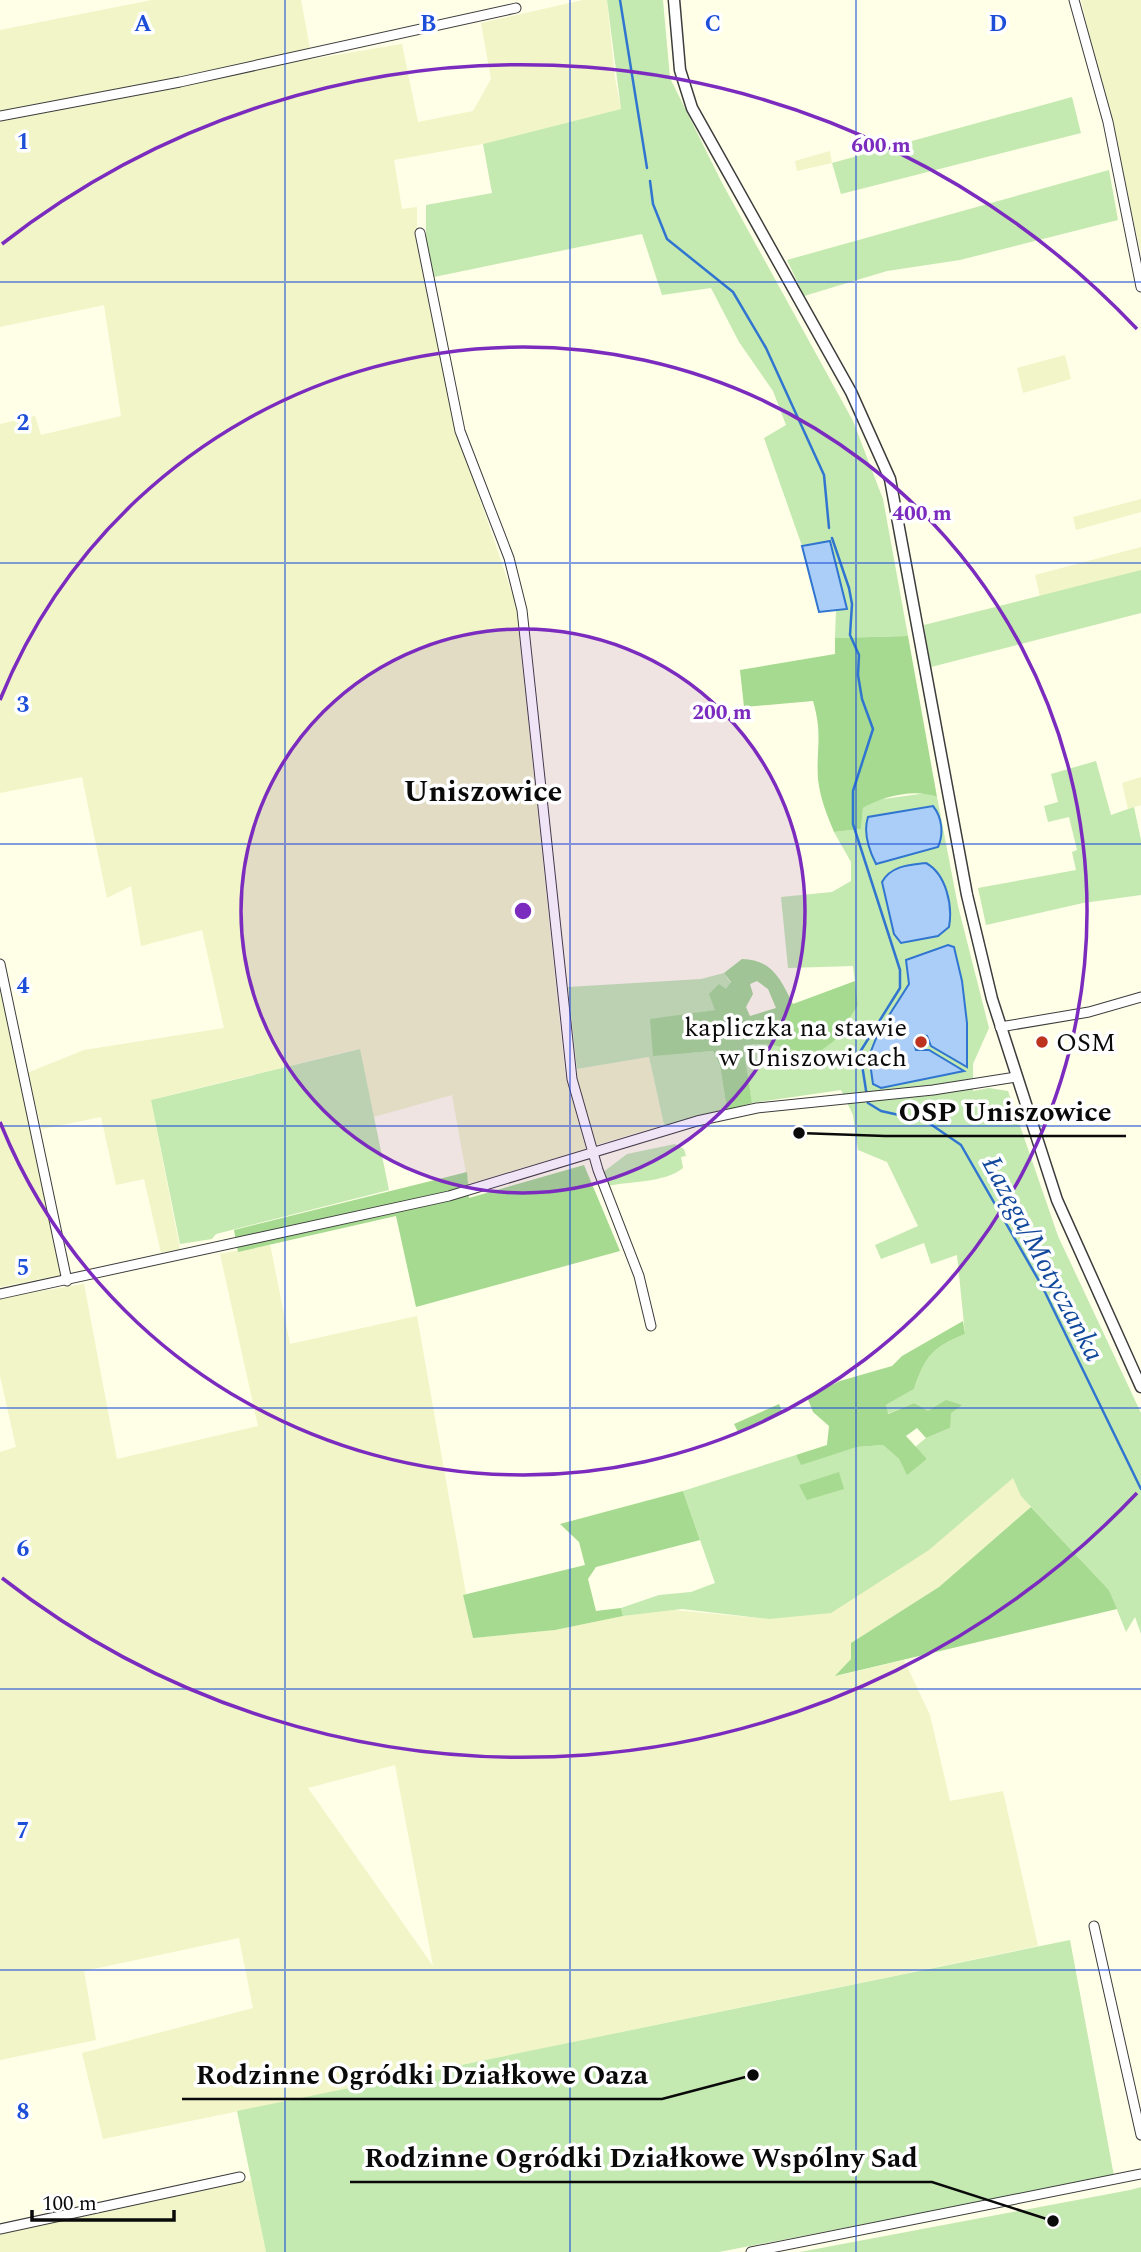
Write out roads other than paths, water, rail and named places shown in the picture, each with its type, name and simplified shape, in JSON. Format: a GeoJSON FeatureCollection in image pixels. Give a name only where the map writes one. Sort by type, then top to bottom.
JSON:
{"type":"FeatureCollection","features":[{"type":"Feature","properties":{"kind":"street"},"geometry":{"type":"LineString","coordinates":[[674,0],[680,70],[692,108],[851,391],[890,480],[967,895],[1000,1027],[1065,1220],[1141,1387]]}},
{"type":"Feature","properties":{"kind":"street"},"geometry":{"type":"LineString","coordinates":[[1074,0],[1108,122],[1141,287]]}},
{"type":"Feature","properties":{"kind":"street"},"geometry":{"type":"LineString","coordinates":[[0,116],[180,82],[516,8]]}},
{"type":"Feature","properties":{"kind":"street"},"geometry":{"type":"LineString","coordinates":[[420,233],[460,431],[512,567],[522,610],[572,1080],[598,1170],[639,1276],[651,1326]]}},
{"type":"Feature","properties":{"kind":"street"},"geometry":{"type":"LineString","coordinates":[[0,964],[67,1281]]}},
{"type":"Feature","properties":{"kind":"street"},"geometry":{"type":"LineString","coordinates":[[1000,1027],[1088,1012],[1141,997]]}},
{"type":"Feature","properties":{"kind":"street"},"geometry":{"type":"LineString","coordinates":[[0,1294],[449,1196],[697,1121],[757,1108],[877,1097],[1016,1077]]}},
{"type":"Feature","properties":{"kind":"street"},"geometry":{"type":"LineString","coordinates":[[1094,1926],[1141,2134]]}},
{"type":"Feature","properties":{"kind":"street"},"geometry":{"type":"LineString","coordinates":[[751,2252],[1141,2174]]}},
{"type":"Feature","properties":{"kind":"street"},"geometry":{"type":"LineString","coordinates":[[0,2229],[240,2177]]}},
{"type":"Feature","properties":{"kind":"water"},"geometry":{"type":"Polygon","coordinates":[[[830,541],[847,609],[819,612],[802,546],[830,541]]]}},
{"type":"Feature","properties":{"kind":"water"},"geometry":{"type":"Polygon","coordinates":[[[933,806],[941,826],[938,847],[876,864],[868,841],[868,817],[933,806]]]}},
{"type":"Feature","properties":{"kind":"water"},"geometry":{"type":"Polygon","coordinates":[[[926,863],[943,882],[949,900],[949,927],[938,936],[901,943],[894,934],[882,882],[895,869],[926,863]]]}},
{"type":"Feature","properties":{"kind":"water"},"geometry":{"type":"Polygon","coordinates":[[[948,945],[954,947],[962,981],[967,1023],[967,1067],[931,1046],[927,1036],[919,1035],[914,1044],[916,1050],[929,1050],[964,1071],[881,1088],[873,1084],[869,1056],[879,1031],[909,984],[906,960],[948,945]]]}},
{"type":"Feature","properties":{"kind":"waterway","name":"Łazęga/Motyczanka"},"geometry":{"type":"LineString","coordinates":[[620,0],[647,168]]}},
{"type":"Feature","properties":{"kind":"waterway","name":"Łazęga/Motyczanka"},"geometry":{"type":"LineString","coordinates":[[650,181],[653,204],[667,239],[733,292],[766,348],[824,475],[829,528]]}},
{"type":"Feature","properties":{"kind":"waterway","name":"Łazęga/Motyczanka"},"geometry":{"type":"LineString","coordinates":[[832,538],[849,588],[852,604],[850,635],[859,655],[858,675],[862,699],[873,729],[853,791],[853,824],[900,970],[900,988],[860,1052],[868,1103],[881,1111],[926,1121],[961,1145],[1042,1286],[1141,1489]]}},
{"type":"Feature","properties":{"kind":"place","name":"kapliczka na stawie w Uniszowicach"},"geometry":{"type":"Point","coordinates":[921,1042]}},
{"type":"Feature","properties":{"kind":"place","name":"OSM"},"geometry":{"type":"Point","coordinates":[1042,1042]}},
{"type":"Feature","properties":{"kind":"place","name":"OSP Uniszowice"},"geometry":{"type":"Point","coordinates":[799,1133]}},
{"type":"Feature","properties":{"kind":"place","name":"Rodzinne Ogródki Działkowe Oaza"},"geometry":{"type":"Point","coordinates":[753,2075]}},
{"type":"Feature","properties":{"kind":"place","name":"Rodzinne Ogródki Działkowe Wspólny Sad"},"geometry":{"type":"Point","coordinates":[1053,2221]}},
{"type":"Feature","properties":{"kind":"district","name":"Uniszowice"},"geometry":{"type":"Point","coordinates":[483,791]}}]}
